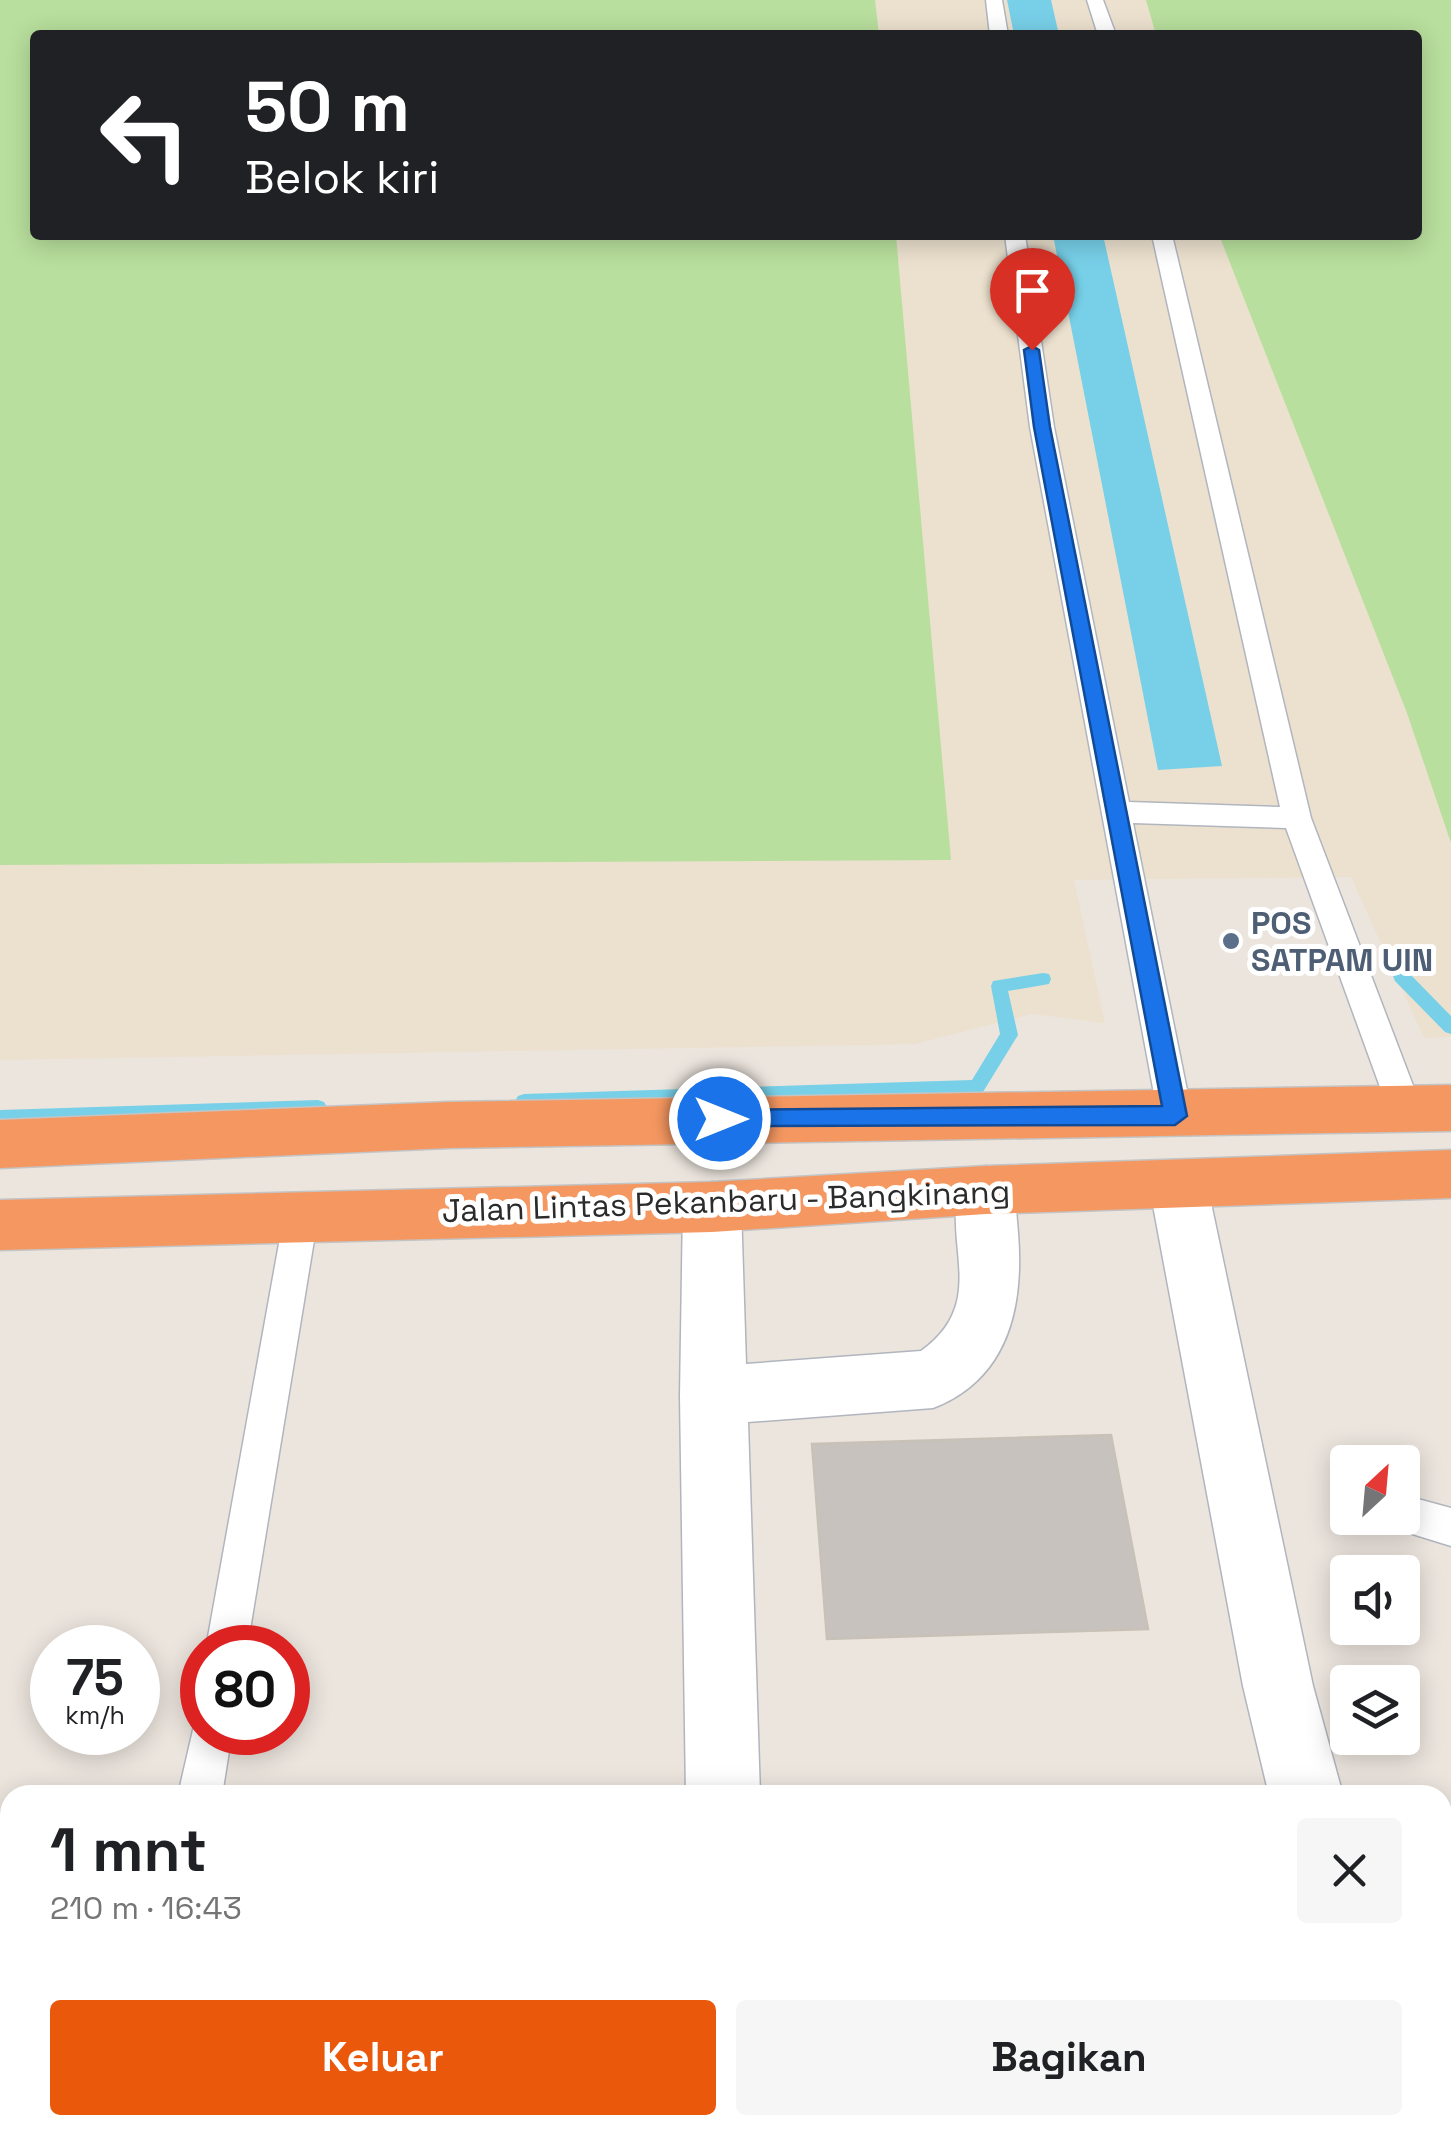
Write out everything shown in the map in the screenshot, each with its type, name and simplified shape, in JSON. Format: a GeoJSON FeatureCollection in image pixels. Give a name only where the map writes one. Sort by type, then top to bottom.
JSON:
{"type":"FeatureCollection","features":[{"type":"Feature","properties":{"kind":"highway"},"geometry":{"type":"LineString","coordinates":[[0,1144],[449,1125],[1175,1116],[1428,1108]]}},
{"type":"Feature","properties":{"kind":"highway","name":"Jalan Lintas Pekanbaru - Bangkinang"},"geometry":{"type":"LineString","coordinates":[[0,1225],[712,1207],[986,1190],[1451,1174]]}},
{"type":"Feature","properties":{"kind":"street"},"geometry":{"type":"LineString","coordinates":[[1178,1184],[1278,1686],[1303,1785]]}},
{"type":"Feature","properties":{"kind":"street"},"geometry":{"type":"LineString","coordinates":[[712,1396],[933,1379],[960,1363],[983,1332],[989,1298],[986,1190]]}},
{"type":"Feature","properties":{"kind":"street"},"geometry":{"type":"LineString","coordinates":[[712,1207],[712,1396],[723,1785]]}},
{"type":"Feature","properties":{"kind":"lane"},"geometry":{"type":"LineString","coordinates":[[994,0],[998,30]]}},
{"type":"Feature","properties":{"kind":"lane"},"geometry":{"type":"LineString","coordinates":[[1095,0],[1105,30]]}},
{"type":"Feature","properties":{"kind":"lane"},"geometry":{"type":"LineString","coordinates":[[1016,240],[1042,427],[1175,1116]]}},
{"type":"Feature","properties":{"kind":"lane"},"geometry":{"type":"LineString","coordinates":[[1163,240],[1297,818],[1428,1108]]}},
{"type":"Feature","properties":{"kind":"lane"},"geometry":{"type":"LineString","coordinates":[[1115,812],[1297,818]]}},
{"type":"Feature","properties":{"kind":"lane"},"geometry":{"type":"LineString","coordinates":[[230,1625],[300,1216]]}},
{"type":"Feature","properties":{"kind":"lane"},"geometry":{"type":"LineString","coordinates":[[1420,1518],[1451,1526]]}},
{"type":"Feature","properties":{"kind":"lane"},"geometry":{"type":"LineString","coordinates":[[202,1785],[207,1755]]}},
{"type":"Feature","properties":{"kind":"shaded area"},"geometry":{"type":"Polygon","coordinates":[[[0,0],[1451,0],[1451,1037],[1424,1038],[1351,877],[1074,880],[1105,1023],[1032,1014],[915,1044],[0,1060],[0,0]]]}},
{"type":"Feature","properties":{"kind":"green space"},"geometry":{"type":"Polygon","coordinates":[[[0,0],[875,0],[878,30],[30,30],[30,240],[896,240],[951,860],[0,865],[0,0]]]}},
{"type":"Feature","properties":{"kind":"green space"},"geometry":{"type":"Polygon","coordinates":[[[1146,0],[1451,0],[1451,843],[1407,713],[1221,240],[1422,240],[1422,30],[1155,30],[1146,0]]]}},
{"type":"Feature","properties":{"kind":"water"},"geometry":{"type":"Polygon","coordinates":[[[1007,0],[1051,0],[1058,30],[1013,30],[1007,0]]]}},
{"type":"Feature","properties":{"kind":"water"},"geometry":{"type":"Polygon","coordinates":[[[1054,240],[1104,240],[1222,766],[1158,770],[1054,240]]]}},
{"type":"Feature","properties":{"kind":"building"},"geometry":{"type":"Polygon","coordinates":[[[1111,1435],[1148,1629],[827,1639],[812,1444],[1111,1435]]]}},
{"type":"Feature","properties":{"kind":"waterway"},"geometry":{"type":"LineString","coordinates":[[1401,976],[1451,1027]]}},
{"type":"Feature","properties":{"kind":"waterway"},"geometry":{"type":"LineString","coordinates":[[524,1101],[977,1087],[1009,1035],[999,986],[1043,979]]}},
{"type":"Feature","properties":{"kind":"waterway"},"geometry":{"type":"LineString","coordinates":[[0,1117],[318,1107]]}},
{"type":"Feature","properties":{"kind":"place","name":"POS SATPAM UIN"},"geometry":{"type":"Point","coordinates":[1231,941]}},
{"type":"Feature","properties":{"kind":"route"},"geometry":{"type":"LineString","coordinates":[[720,1119],[1175,1116],[1042,427],[1032,350]]}}]}
